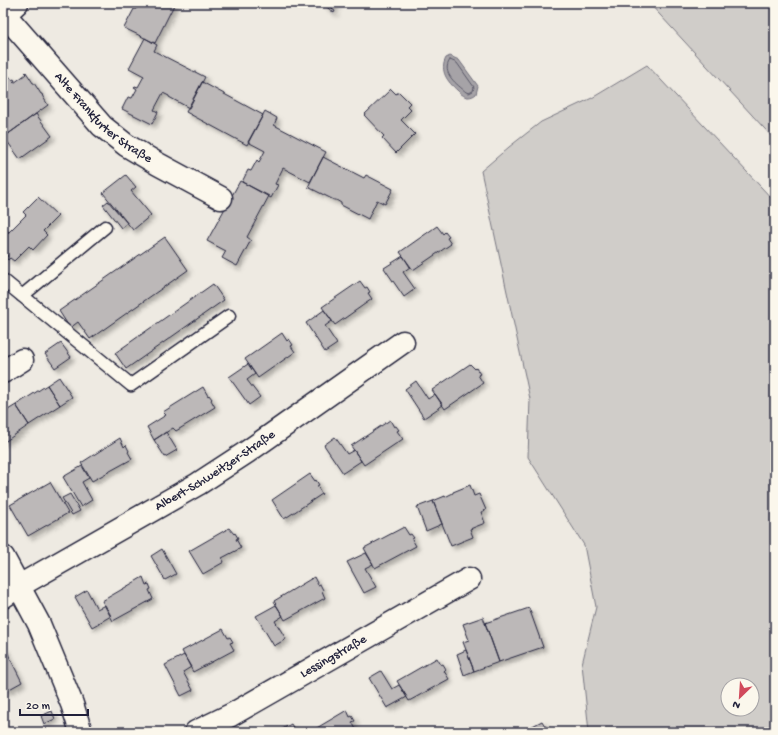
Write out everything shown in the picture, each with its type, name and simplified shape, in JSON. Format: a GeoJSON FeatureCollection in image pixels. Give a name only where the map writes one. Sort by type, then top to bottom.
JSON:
{"type":"FeatureCollection","features":[{"type":"Feature","properties":{"kind":"street","name":"Alte Frankfurter Straße"},"geometry":{"type":"LineString","coordinates":[[8,12],[102,126],[132,149],[221,198]]}},
{"type":"Feature","properties":{"kind":"street","name":"Albert-Schweitzer-Straße"},"geometry":{"type":"LineString","coordinates":[[11,591],[198,484],[247,452],[402,342]]}},
{"type":"Feature","properties":{"kind":"street"},"geometry":{"type":"LineString","coordinates":[[3,372],[22,360]]}},
{"type":"Feature","properties":{"kind":"street"},"geometry":{"type":"LineString","coordinates":[[3,557],[11,591],[39,624],[72,704],[81,732]]}},
{"type":"Feature","properties":{"kind":"street","name":"Lessingstraße"},"geometry":{"type":"LineString","coordinates":[[196,732],[238,711],[469,579]]}},
{"type":"Feature","properties":{"kind":"lane"},"geometry":{"type":"LineString","coordinates":[[22,296],[105,227]]}},
{"type":"Feature","properties":{"kind":"lane"},"geometry":{"type":"LineString","coordinates":[[3,280],[131,385],[229,316]]}},
{"type":"Feature","properties":{"kind":"shaded area"},"geometry":{"type":"Polygon","coordinates":[[[649,3],[775,3],[775,140],[649,3]]]}},
{"type":"Feature","properties":{"kind":"shaded area"},"geometry":{"type":"Polygon","coordinates":[[[647,65],[775,202],[775,732],[589,732],[582,664],[596,607],[584,545],[528,457],[530,399],[481,171],[541,122],[592,98],[647,65]]]}},
{"type":"Feature","properties":{"kind":"water"},"geometry":{"type":"Polygon","coordinates":[[[450,56],[459,60],[478,86],[476,94],[471,97],[461,94],[448,80],[444,72],[444,63],[446,58],[450,56]]]}},
{"type":"Feature","properties":{"kind":"building"},"geometry":{"type":"Polygon","coordinates":[[[138,3],[175,3],[155,43],[124,28],[134,9],[136,9],[139,4],[138,3]]]}},
{"type":"Feature","properties":{"kind":"building"},"geometry":{"type":"Polygon","coordinates":[[[322,3],[337,3],[332,9],[335,11],[334,13],[322,3]]]}},
{"type":"Feature","properties":{"kind":"building"},"geometry":{"type":"Polygon","coordinates":[[[145,38],[157,45],[154,51],[205,77],[189,108],[163,93],[154,110],[158,112],[152,124],[122,109],[128,97],[132,98],[137,89],[134,87],[138,87],[144,76],[129,68],[145,38]]]}},
{"type":"Feature","properties":{"kind":"building"},"geometry":{"type":"Polygon","coordinates":[[[26,72],[48,105],[4,137],[3,80],[9,76],[12,80],[14,79],[14,83],[26,74],[26,72]]]}},
{"type":"Feature","properties":{"kind":"building"},"geometry":{"type":"Polygon","coordinates":[[[202,82],[263,115],[247,145],[186,112],[202,82]]]}},
{"type":"Feature","properties":{"kind":"building"},"geometry":{"type":"Polygon","coordinates":[[[391,89],[396,94],[399,92],[410,103],[407,106],[411,110],[401,120],[415,134],[396,153],[382,138],[384,136],[364,115],[391,89]]]}},
{"type":"Feature","properties":{"kind":"building"},"geometry":{"type":"Polygon","coordinates":[[[265,111],[277,118],[274,125],[326,152],[310,182],[283,168],[275,184],[278,185],[271,198],[242,182],[248,170],[251,171],[257,160],[259,162],[265,151],[248,142],[265,111]]]}},
{"type":"Feature","properties":{"kind":"building"},"geometry":{"type":"Polygon","coordinates":[[[36,114],[52,136],[20,159],[4,137],[36,114]]]}},
{"type":"Feature","properties":{"kind":"building"},"geometry":{"type":"Polygon","coordinates":[[[323,157],[364,178],[366,175],[393,189],[385,204],[377,200],[368,219],[341,205],[341,203],[336,200],[308,187],[323,157]]]}},
{"type":"Feature","properties":{"kind":"building"},"geometry":{"type":"Polygon","coordinates":[[[126,175],[136,187],[131,191],[151,215],[133,230],[103,193],[126,175]]]}},
{"type":"Feature","properties":{"kind":"building"},"geometry":{"type":"Polygon","coordinates":[[[240,181],[269,196],[247,237],[251,240],[237,266],[222,258],[226,251],[207,241],[240,181]]]}},
{"type":"Feature","properties":{"kind":"building"},"geometry":{"type":"Polygon","coordinates":[[[38,197],[58,216],[43,231],[47,235],[33,250],[29,246],[14,261],[10,258],[8,260],[6,258],[8,256],[3,251],[3,238],[26,215],[23,212],[38,197]]]}},
{"type":"Feature","properties":{"kind":"building"},"geometry":{"type":"Polygon","coordinates":[[[108,201],[127,223],[121,228],[103,205],[108,201]]]}},
{"type":"Feature","properties":{"kind":"building"},"geometry":{"type":"Polygon","coordinates":[[[3,226],[9,232],[3,238],[3,226]]]}},
{"type":"Feature","properties":{"kind":"building"},"geometry":{"type":"Polygon","coordinates":[[[437,226],[443,234],[445,232],[449,237],[447,238],[451,244],[413,270],[400,252],[437,226]]]}},
{"type":"Feature","properties":{"kind":"building"},"geometry":{"type":"Polygon","coordinates":[[[165,237],[188,270],[90,339],[78,322],[70,328],[59,311],[165,237]]]}},
{"type":"Feature","properties":{"kind":"building"},"geometry":{"type":"Polygon","coordinates":[[[403,256],[410,267],[403,272],[415,289],[404,297],[384,268],[403,256]]]}},
{"type":"Feature","properties":{"kind":"building"},"geometry":{"type":"Polygon","coordinates":[[[360,281],[365,288],[367,287],[370,292],[368,293],[372,299],[335,325],[322,307],[360,281]]]}},
{"type":"Feature","properties":{"kind":"building"},"geometry":{"type":"Polygon","coordinates":[[[213,284],[224,300],[126,369],[115,353],[213,284]]]}},
{"type":"Feature","properties":{"kind":"building"},"geometry":{"type":"Polygon","coordinates":[[[324,310],[332,321],[325,326],[337,344],[325,352],[306,323],[324,310]]]}},
{"type":"Feature","properties":{"kind":"building"},"geometry":{"type":"Polygon","coordinates":[[[282,333],[287,341],[289,339],[295,352],[258,378],[245,359],[282,333]]]}},
{"type":"Feature","properties":{"kind":"building"},"geometry":{"type":"Polygon","coordinates":[[[61,343],[71,357],[55,368],[45,354],[61,343]]]}},
{"type":"Feature","properties":{"kind":"building"},"geometry":{"type":"Polygon","coordinates":[[[248,364],[255,374],[247,380],[260,397],[249,405],[229,377],[248,364]]]}},
{"type":"Feature","properties":{"kind":"building"},"geometry":{"type":"Polygon","coordinates":[[[470,364],[475,369],[476,368],[483,383],[445,409],[432,390],[470,364]]]}},
{"type":"Feature","properties":{"kind":"building"},"geometry":{"type":"Polygon","coordinates":[[[59,377],[72,397],[60,405],[47,385],[59,377]]]}},
{"type":"Feature","properties":{"kind":"building"},"geometry":{"type":"Polygon","coordinates":[[[416,381],[428,399],[435,394],[443,405],[424,418],[405,389],[416,381]]]}},
{"type":"Feature","properties":{"kind":"building"},"geometry":{"type":"Polygon","coordinates":[[[47,385],[60,405],[29,425],[16,405],[47,385]]]}},
{"type":"Feature","properties":{"kind":"building"},"geometry":{"type":"Polygon","coordinates":[[[203,387],[208,396],[209,395],[212,399],[211,400],[215,407],[176,431],[173,428],[154,440],[147,427],[166,415],[163,412],[203,387]]]}},
{"type":"Feature","properties":{"kind":"building"},"geometry":{"type":"Polygon","coordinates":[[[16,405],[29,425],[3,443],[3,413],[16,405]]]}},
{"type":"Feature","properties":{"kind":"building"},"geometry":{"type":"Polygon","coordinates":[[[390,420],[394,427],[396,426],[399,430],[397,431],[403,439],[364,465],[351,446],[390,420]]]}},
{"type":"Feature","properties":{"kind":"building"},"geometry":{"type":"Polygon","coordinates":[[[166,432],[177,450],[165,457],[154,440],[166,432]]]}},
{"type":"Feature","properties":{"kind":"building"},"geometry":{"type":"Polygon","coordinates":[[[335,437],[347,454],[354,450],[361,461],[343,473],[324,445],[335,437]]]}},
{"type":"Feature","properties":{"kind":"building"},"geometry":{"type":"Polygon","coordinates":[[[120,438],[124,447],[126,445],[132,459],[92,481],[81,463],[120,438]]]}},
{"type":"Feature","properties":{"kind":"building"},"geometry":{"type":"Polygon","coordinates":[[[82,466],[89,478],[82,482],[92,500],[81,507],[63,477],[82,466]]]}},
{"type":"Feature","properties":{"kind":"building"},"geometry":{"type":"Polygon","coordinates":[[[310,474],[319,485],[317,486],[322,494],[284,519],[272,500],[310,474]]]}},
{"type":"Feature","properties":{"kind":"building"},"geometry":{"type":"Polygon","coordinates":[[[50,482],[68,513],[28,536],[10,505],[50,482]]]}},
{"type":"Feature","properties":{"kind":"building"},"geometry":{"type":"Polygon","coordinates":[[[470,485],[474,496],[479,494],[486,510],[481,512],[485,523],[470,529],[473,537],[451,546],[433,501],[470,485]]]}},
{"type":"Feature","properties":{"kind":"building"},"geometry":{"type":"Polygon","coordinates":[[[70,494],[80,511],[72,515],[62,498],[70,494]]]}},
{"type":"Feature","properties":{"kind":"building"},"geometry":{"type":"Polygon","coordinates":[[[433,501],[442,524],[426,531],[417,507],[433,501]]]}},
{"type":"Feature","properties":{"kind":"building"},"geometry":{"type":"Polygon","coordinates":[[[404,527],[409,535],[411,534],[414,538],[412,539],[416,546],[375,568],[364,548],[404,527]]]}},
{"type":"Feature","properties":{"kind":"building"},"geometry":{"type":"Polygon","coordinates":[[[229,528],[238,538],[236,539],[241,548],[222,558],[224,562],[203,574],[189,551],[229,528]]]}},
{"type":"Feature","properties":{"kind":"building"},"geometry":{"type":"Polygon","coordinates":[[[162,549],[176,574],[165,580],[151,556],[162,549]]]}},
{"type":"Feature","properties":{"kind":"building"},"geometry":{"type":"Polygon","coordinates":[[[366,553],[373,564],[365,568],[376,587],[364,593],[347,562],[366,553]]]}},
{"type":"Feature","properties":{"kind":"building"},"geometry":{"type":"Polygon","coordinates":[[[143,577],[146,585],[149,584],[151,589],[149,590],[153,599],[113,621],[102,601],[143,577]]]}},
{"type":"Feature","properties":{"kind":"building"},"geometry":{"type":"Polygon","coordinates":[[[314,577],[318,585],[320,584],[325,598],[285,620],[274,601],[314,577]]]}},
{"type":"Feature","properties":{"kind":"building"},"geometry":{"type":"Polygon","coordinates":[[[87,590],[97,609],[105,605],[111,616],[92,627],[75,597],[87,590]]]}},
{"type":"Feature","properties":{"kind":"building"},"geometry":{"type":"Polygon","coordinates":[[[276,605],[283,616],[275,621],[286,639],[274,646],[256,616],[276,605]]]}},
{"type":"Feature","properties":{"kind":"building"},"geometry":{"type":"Polygon","coordinates":[[[529,608],[543,647],[499,662],[485,623],[529,608]]]}},
{"type":"Feature","properties":{"kind":"building"},"geometry":{"type":"Polygon","coordinates":[[[483,617],[499,662],[474,671],[463,642],[469,640],[463,624],[483,617]]]}},
{"type":"Feature","properties":{"kind":"building"},"geometry":{"type":"Polygon","coordinates":[[[223,629],[228,638],[230,637],[233,642],[230,643],[234,650],[193,672],[182,651],[223,629]]]}},
{"type":"Feature","properties":{"kind":"building"},"geometry":{"type":"Polygon","coordinates":[[[5,648],[22,682],[4,692],[3,650],[5,648]]]}},
{"type":"Feature","properties":{"kind":"building"},"geometry":{"type":"Polygon","coordinates":[[[466,650],[474,671],[464,675],[457,654],[466,650]]]}},
{"type":"Feature","properties":{"kind":"building"},"geometry":{"type":"Polygon","coordinates":[[[184,655],[191,667],[183,672],[193,690],[181,696],[165,665],[184,655]]]}},
{"type":"Feature","properties":{"kind":"building"},"geometry":{"type":"Polygon","coordinates":[[[437,658],[441,665],[443,664],[446,669],[444,671],[449,679],[409,701],[397,681],[437,658]]]}},
{"type":"Feature","properties":{"kind":"building"},"geometry":{"type":"Polygon","coordinates":[[[381,671],[392,689],[399,685],[407,697],[387,708],[369,678],[381,671]]]}},
{"type":"Feature","properties":{"kind":"building"},"geometry":{"type":"Polygon","coordinates":[[[347,710],[350,717],[352,716],[355,721],[352,722],[357,731],[310,732],[347,710]]]}},
{"type":"Feature","properties":{"kind":"building"},"geometry":{"type":"Polygon","coordinates":[[[52,711],[55,719],[44,724],[41,716],[52,711]]]}},
{"type":"Feature","properties":{"kind":"building"},"geometry":{"type":"Polygon","coordinates":[[[542,721],[550,732],[521,732],[542,721]]]}},
{"type":"Feature","properties":{"kind":"building"},"geometry":{"type":"Polygon","coordinates":[[[291,724],[296,732],[279,731],[291,724]]]}}]}
